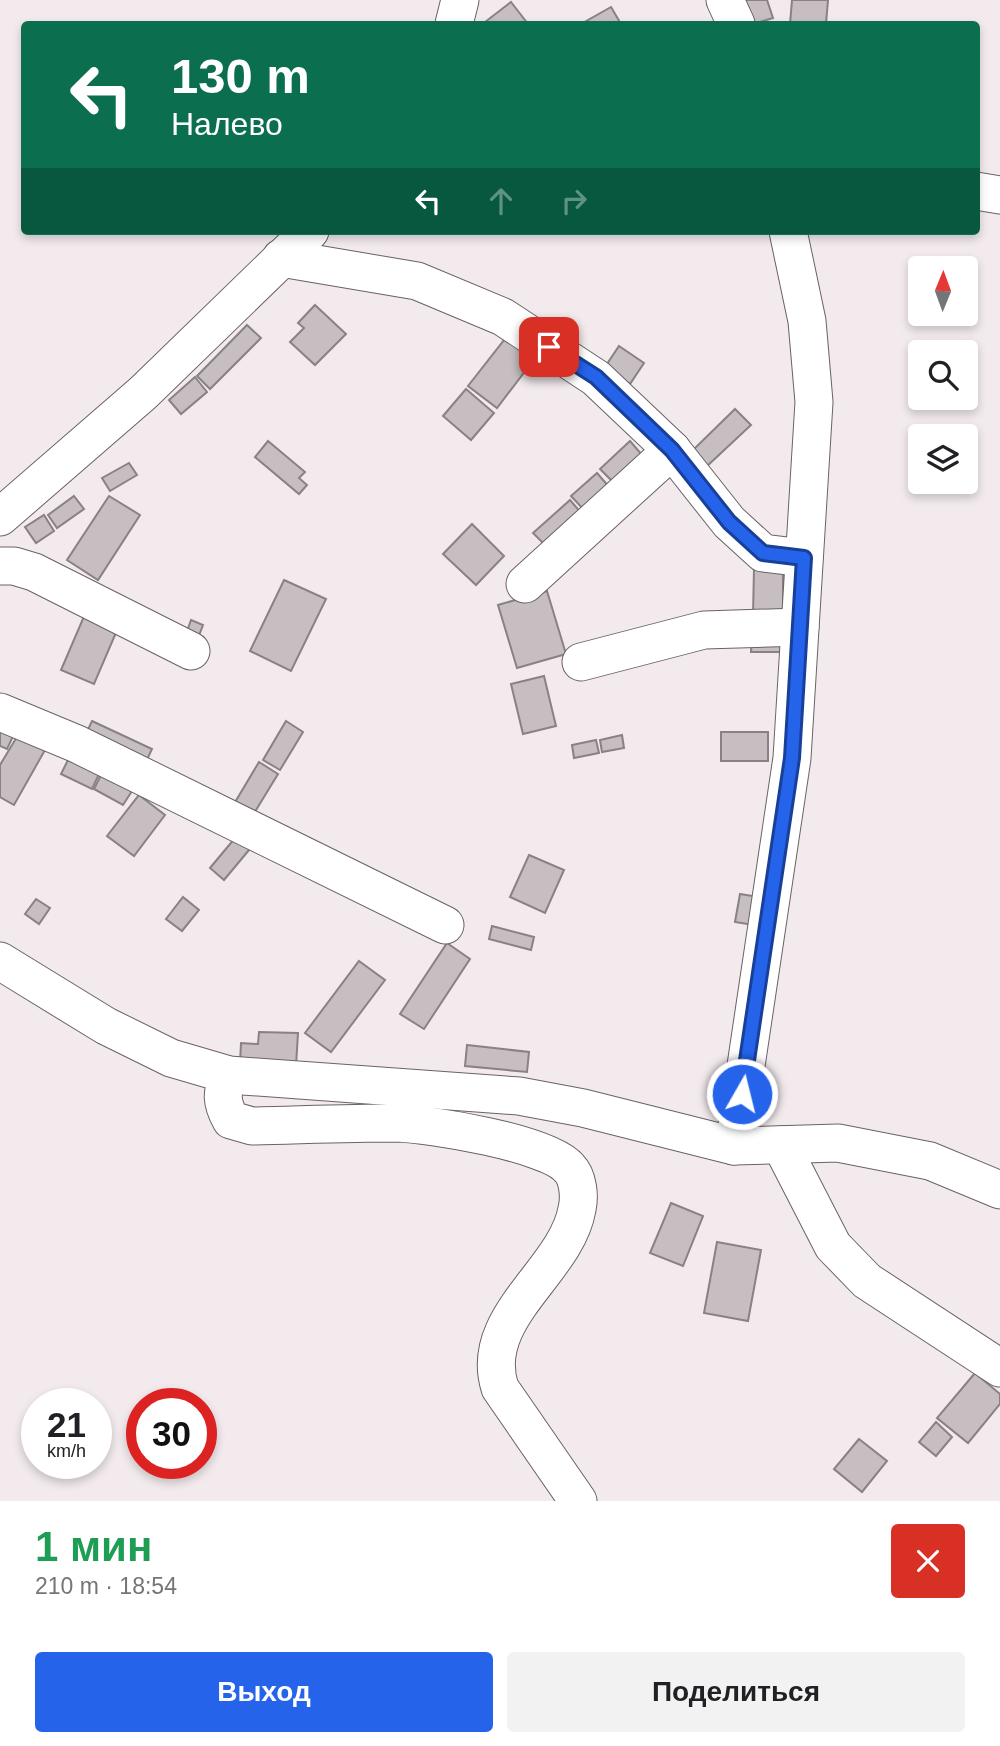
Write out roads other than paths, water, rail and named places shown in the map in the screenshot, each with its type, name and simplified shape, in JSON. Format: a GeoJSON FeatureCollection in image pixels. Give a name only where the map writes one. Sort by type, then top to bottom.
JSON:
{"type":"FeatureCollection","features":[{"type":"Feature","properties":{"kind":"street"},"geometry":{"type":"LineString","coordinates":[[455,21],[460,0]]}},
{"type":"Feature","properties":{"kind":"street"},"geometry":{"type":"LineString","coordinates":[[725,0],[735,21]]}},
{"type":"Feature","properties":{"kind":"street"},"geometry":{"type":"LineString","coordinates":[[0,517],[144,393],[306,235]]}},
{"type":"Feature","properties":{"kind":"street"},"geometry":{"type":"LineString","coordinates":[[734,1146],[792,758],[814,402],[807,321],[789,235]]}},
{"type":"Feature","properties":{"kind":"street"},"geometry":{"type":"LineString","coordinates":[[281,258],[417,281],[503,317],[596,377],[672,450],[729,522],[763,553],[804,558]]}},
{"type":"Feature","properties":{"kind":"street"},"geometry":{"type":"LineString","coordinates":[[525,584],[672,450]]}},
{"type":"Feature","properties":{"kind":"street"},"geometry":{"type":"LineString","coordinates":[[0,566],[14,566],[34,572],[191,651]]}},
{"type":"Feature","properties":{"kind":"street"},"geometry":{"type":"LineString","coordinates":[[581,662],[704,630],[800,627]]}},
{"type":"Feature","properties":{"kind":"street"},"geometry":{"type":"LineString","coordinates":[[0,712],[77,744],[445,925]]}},
{"type":"Feature","properties":{"kind":"street"},"geometry":{"type":"LineString","coordinates":[[0,961],[117,1032],[171,1058],[229,1075],[520,1096],[583,1108],[734,1146],[838,1143],[930,1161],[1000,1190]]}},
{"type":"Feature","properties":{"kind":"street"},"geometry":{"type":"LineString","coordinates":[[229,1075],[222,1090],[223,1105],[231,1120],[252,1126],[399,1123],[488,1137],[544,1151],[570,1168],[578,1188],[578,1210],[562,1242],[503,1331],[495,1353],[495,1371],[500,1388],[578,1501]]}},
{"type":"Feature","properties":{"kind":"street"},"geometry":{"type":"LineString","coordinates":[[781,1145],[833,1246],[867,1281],[1000,1368]]}}]}
